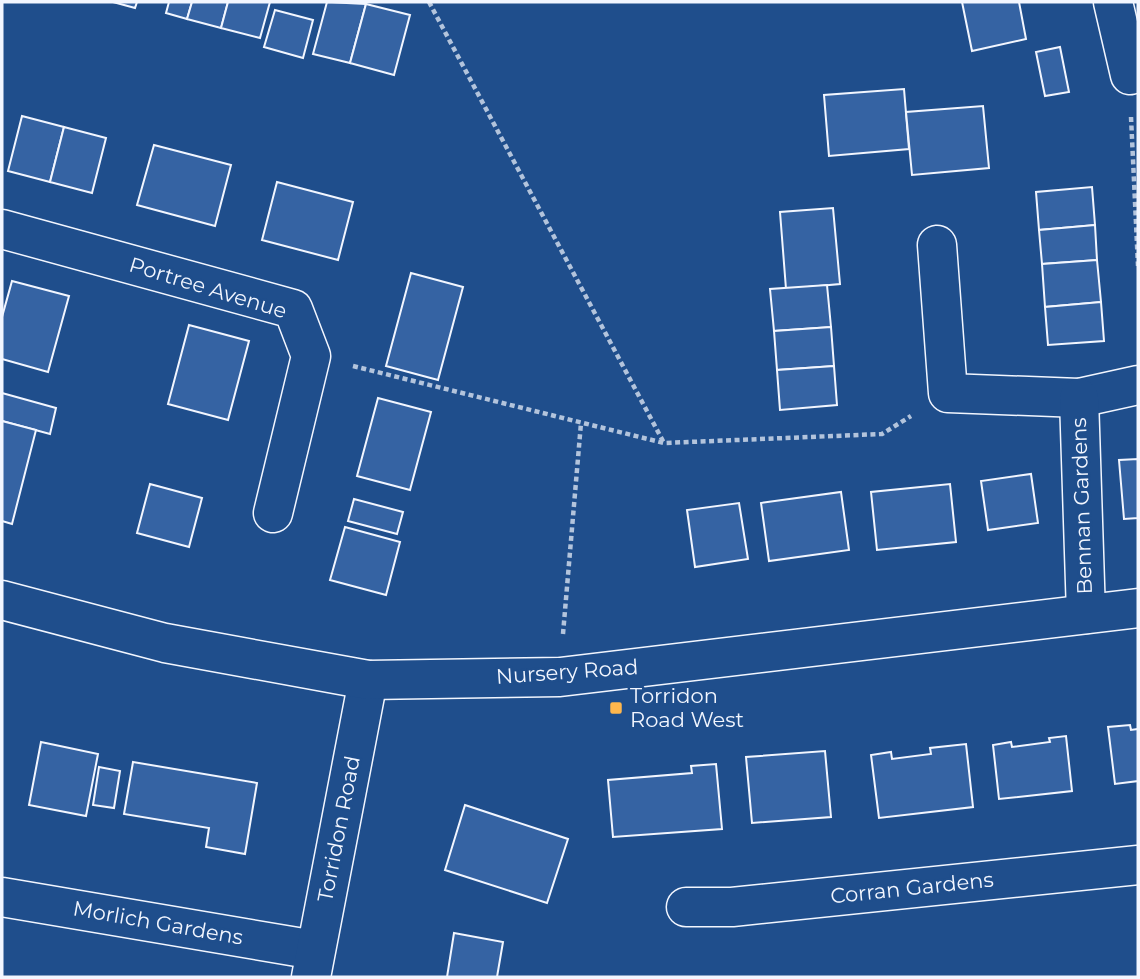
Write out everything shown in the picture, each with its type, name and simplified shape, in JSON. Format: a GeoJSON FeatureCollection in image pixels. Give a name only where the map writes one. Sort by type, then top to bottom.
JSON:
{"type":"FeatureCollection","features":[{"type":"Feature","properties":{"kind":"street"},"geometry":{"type":"LineString","coordinates":[[1113,2],[1130,75]]}},
{"type":"Feature","properties":{"kind":"street","name":"Portree Avenue"},"geometry":{"type":"LineString","coordinates":[[2,229],[293,309],[311,356]]}},
{"type":"Feature","properties":{"kind":"street"},"geometry":{"type":"LineString","coordinates":[[937,245],[948,393]]}},
{"type":"Feature","properties":{"kind":"street"},"geometry":{"type":"LineString","coordinates":[[273,513],[311,356]]}},
{"type":"Feature","properties":{"kind":"street","name":"Bennan Gardens"},"geometry":{"type":"LineString","coordinates":[[948,393],[1079,398],[1138,385]]}},
{"type":"Feature","properties":{"kind":"street","name":"Bennan Gardens"},"geometry":{"type":"LineString","coordinates":[[1079,398],[1086,614]]}},
{"type":"Feature","properties":{"kind":"street","name":"Nursery Road"},"geometry":{"type":"LineString","coordinates":[[2,600],[165,643],[368,680],[559,677],[1138,608]]}},
{"type":"Feature","properties":{"kind":"street","name":"Torridon Road"},"geometry":{"type":"LineString","coordinates":[[313,964],[368,680]]}},
{"type":"Feature","properties":{"kind":"street","name":"Corran Gardens"},"geometry":{"type":"LineString","coordinates":[[686,907],[732,906],[1138,865]]}},
{"type":"Feature","properties":{"kind":"street","name":"Morlich Gardens"},"geometry":{"type":"LineString","coordinates":[[2,897],[313,964]]}},
{"type":"Feature","properties":{"kind":"path"},"geometry":{"type":"LineString","coordinates":[[429,2],[664,443]]}},
{"type":"Feature","properties":{"kind":"path"},"geometry":{"type":"LineString","coordinates":[[1130,75],[1138,267]]}},
{"type":"Feature","properties":{"kind":"path"},"geometry":{"type":"LineString","coordinates":[[311,356],[664,443],[882,434],[948,393]]}},
{"type":"Feature","properties":{"kind":"path"},"geometry":{"type":"LineString","coordinates":[[559,677],[581,423]]}},
{"type":"Feature","properties":{"kind":"building"},"geometry":{"type":"Polygon","coordinates":[[[113,2],[137,2],[135,8],[113,2]]]}},
{"type":"Feature","properties":{"kind":"building"},"geometry":{"type":"Polygon","coordinates":[[[169,2],[192,2],[187,19],[166,13],[169,2]]]}},
{"type":"Feature","properties":{"kind":"building"},"geometry":{"type":"Polygon","coordinates":[[[192,2],[228,2],[221,28],[187,19],[192,2]]]}},
{"type":"Feature","properties":{"kind":"building"},"geometry":{"type":"Polygon","coordinates":[[[228,2],[270,2],[260,38],[221,28],[228,2]]]}},
{"type":"Feature","properties":{"kind":"building"},"geometry":{"type":"Polygon","coordinates":[[[327,2],[366,4],[350,63],[313,54],[327,2]]]}},
{"type":"Feature","properties":{"kind":"building"},"geometry":{"type":"Polygon","coordinates":[[[962,2],[1019,2],[1026,39],[972,51],[962,2]]]}},
{"type":"Feature","properties":{"kind":"building"},"geometry":{"type":"Polygon","coordinates":[[[366,4],[410,15],[394,75],[350,63],[366,4]]]}},
{"type":"Feature","properties":{"kind":"building"},"geometry":{"type":"Polygon","coordinates":[[[275,10],[313,20],[303,58],[264,47],[275,10]]]}},
{"type":"Feature","properties":{"kind":"building"},"geometry":{"type":"Polygon","coordinates":[[[1060,47],[1069,92],[1045,96],[1036,52],[1060,47]]]}},
{"type":"Feature","properties":{"kind":"building"},"geometry":{"type":"Polygon","coordinates":[[[904,89],[909,149],[829,156],[824,95],[904,89]]]}},
{"type":"Feature","properties":{"kind":"building"},"geometry":{"type":"Polygon","coordinates":[[[983,106],[989,168],[912,175],[906,112],[983,106]]]}},
{"type":"Feature","properties":{"kind":"building"},"geometry":{"type":"Polygon","coordinates":[[[22,116],[64,127],[50,182],[8,171],[22,116]]]}},
{"type":"Feature","properties":{"kind":"building"},"geometry":{"type":"Polygon","coordinates":[[[64,127],[106,138],[92,193],[50,182],[64,127]]]}},
{"type":"Feature","properties":{"kind":"building"},"geometry":{"type":"Polygon","coordinates":[[[154,145],[231,165],[215,226],[137,205],[154,145]]]}},
{"type":"Feature","properties":{"kind":"building"},"geometry":{"type":"Polygon","coordinates":[[[277,182],[353,202],[338,260],[262,240],[277,182]]]}},
{"type":"Feature","properties":{"kind":"building"},"geometry":{"type":"Polygon","coordinates":[[[1092,187],[1095,225],[1039,230],[1036,192],[1092,187]]]}},
{"type":"Feature","properties":{"kind":"building"},"geometry":{"type":"Polygon","coordinates":[[[833,208],[840,284],[786,289],[780,212],[833,208]]]}},
{"type":"Feature","properties":{"kind":"building"},"geometry":{"type":"Polygon","coordinates":[[[1095,225],[1097,260],[1042,264],[1039,230],[1095,225]]]}},
{"type":"Feature","properties":{"kind":"building"},"geometry":{"type":"Polygon","coordinates":[[[1097,260],[1101,302],[1045,307],[1042,264],[1097,260]]]}},
{"type":"Feature","properties":{"kind":"building"},"geometry":{"type":"Polygon","coordinates":[[[411,273],[463,287],[438,380],[386,366],[411,273]]]}},
{"type":"Feature","properties":{"kind":"building"},"geometry":{"type":"Polygon","coordinates":[[[12,281],[69,296],[48,372],[2,359],[2,317],[12,281]]]}},
{"type":"Feature","properties":{"kind":"building"},"geometry":{"type":"Polygon","coordinates":[[[827,285],[831,327],[774,331],[770,289],[827,285]]]}},
{"type":"Feature","properties":{"kind":"building"},"geometry":{"type":"Polygon","coordinates":[[[1101,302],[1104,341],[1048,345],[1045,307],[1101,302]]]}},
{"type":"Feature","properties":{"kind":"building"},"geometry":{"type":"Polygon","coordinates":[[[189,325],[249,341],[228,420],[168,404],[189,325]]]}},
{"type":"Feature","properties":{"kind":"building"},"geometry":{"type":"Polygon","coordinates":[[[831,327],[834,366],[777,370],[774,331],[831,327]]]}},
{"type":"Feature","properties":{"kind":"building"},"geometry":{"type":"Polygon","coordinates":[[[834,366],[837,405],[780,410],[777,370],[834,366]]]}},
{"type":"Feature","properties":{"kind":"building"},"geometry":{"type":"Polygon","coordinates":[[[2,393],[56,408],[50,434],[2,421],[2,393]]]}},
{"type":"Feature","properties":{"kind":"building"},"geometry":{"type":"Polygon","coordinates":[[[378,398],[431,412],[410,490],[357,476],[378,398]]]}},
{"type":"Feature","properties":{"kind":"building"},"geometry":{"type":"Polygon","coordinates":[[[2,421],[36,430],[12,524],[2,521],[2,421]]]}},
{"type":"Feature","properties":{"kind":"building"},"geometry":{"type":"Polygon","coordinates":[[[1138,459],[1138,518],[1124,519],[1119,460],[1138,459]]]}},
{"type":"Feature","properties":{"kind":"building"},"geometry":{"type":"Polygon","coordinates":[[[1031,474],[1038,523],[988,530],[981,481],[1031,474]]]}},
{"type":"Feature","properties":{"kind":"building"},"geometry":{"type":"Polygon","coordinates":[[[150,484],[202,498],[189,547],[137,533],[150,484]]]}},
{"type":"Feature","properties":{"kind":"building"},"geometry":{"type":"Polygon","coordinates":[[[950,484],[956,542],[877,550],[871,492],[950,484]]]}},
{"type":"Feature","properties":{"kind":"building"},"geometry":{"type":"Polygon","coordinates":[[[841,492],[849,550],[769,561],[761,503],[841,492]]]}},
{"type":"Feature","properties":{"kind":"building"},"geometry":{"type":"Polygon","coordinates":[[[354,499],[403,512],[397,534],[348,521],[354,499]]]}},
{"type":"Feature","properties":{"kind":"building"},"geometry":{"type":"Polygon","coordinates":[[[739,503],[748,559],[695,567],[687,510],[739,503]]]}},
{"type":"Feature","properties":{"kind":"building"},"geometry":{"type":"Polygon","coordinates":[[[345,527],[400,542],[386,595],[330,580],[345,527]]]}},
{"type":"Feature","properties":{"kind":"building"},"geometry":{"type":"Polygon","coordinates":[[[1130,725],[1131,730],[1138,729],[1138,781],[1115,784],[1108,727],[1130,725]]]}},
{"type":"Feature","properties":{"kind":"building"},"geometry":{"type":"Polygon","coordinates":[[[1066,736],[1072,791],[999,799],[993,745],[1011,742],[1012,747],[1050,742],[1049,738],[1066,736]]]}},
{"type":"Feature","properties":{"kind":"building"},"geometry":{"type":"Polygon","coordinates":[[[41,742],[98,754],[86,816],[29,805],[41,742]]]}},
{"type":"Feature","properties":{"kind":"building"},"geometry":{"type":"Polygon","coordinates":[[[966,744],[973,807],[879,818],[871,755],[891,752],[892,759],[931,754],[930,748],[966,744]]]}},
{"type":"Feature","properties":{"kind":"building"},"geometry":{"type":"Polygon","coordinates":[[[825,751],[831,817],[752,823],[746,757],[825,751]]]}},
{"type":"Feature","properties":{"kind":"building"},"geometry":{"type":"Polygon","coordinates":[[[133,762],[257,783],[245,854],[206,847],[209,828],[124,814],[133,762]]]}},
{"type":"Feature","properties":{"kind":"building"},"geometry":{"type":"Polygon","coordinates":[[[716,764],[722,829],[613,837],[608,780],[692,773],[691,766],[716,764]]]}},
{"type":"Feature","properties":{"kind":"building"},"geometry":{"type":"Polygon","coordinates":[[[99,767],[120,771],[114,808],[93,805],[99,767]]]}},
{"type":"Feature","properties":{"kind":"building"},"geometry":{"type":"Polygon","coordinates":[[[465,805],[568,839],[547,903],[445,870],[465,805]]]}},
{"type":"Feature","properties":{"kind":"building"},"geometry":{"type":"Polygon","coordinates":[[[454,933],[503,942],[497,977],[447,977],[454,933]]]}},
{"type":"Feature","properties":{"kind":"place","name":"Torridon Road West"},"geometry":{"type":"Point","coordinates":[616,708]}}]}
